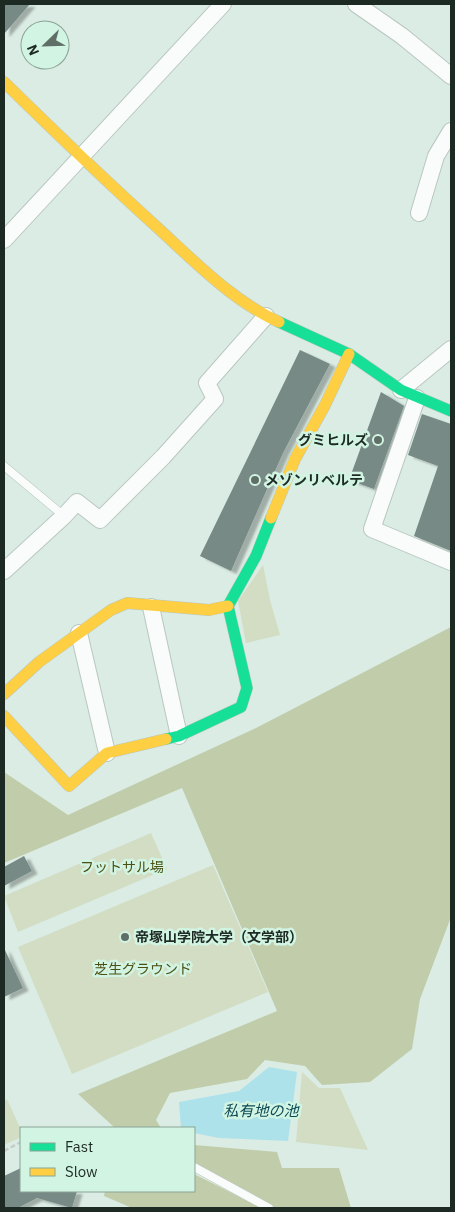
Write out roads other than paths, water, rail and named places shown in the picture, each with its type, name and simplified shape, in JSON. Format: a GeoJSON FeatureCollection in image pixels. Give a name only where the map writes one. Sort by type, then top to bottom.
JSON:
{"type":"FeatureCollection","features":[{"type":"Feature","properties":{"kind":"street"},"geometry":{"type":"LineString","coordinates":[[4,240],[223,4]]}},
{"type":"Feature","properties":{"kind":"street"},"geometry":{"type":"LineString","coordinates":[[356,4],[402,36],[451,76]]}},
{"type":"Feature","properties":{"kind":"street"},"geometry":{"type":"LineString","coordinates":[[4,82],[80,158],[219,284],[266,316],[348,354],[417,398],[451,411]]}},
{"type":"Feature","properties":{"kind":"street"},"geometry":{"type":"LineString","coordinates":[[419,213],[436,156],[451,131]]}},
{"type":"Feature","properties":{"kind":"street"},"geometry":{"type":"LineString","coordinates":[[4,571],[77,502],[100,520],[130,491],[215,399],[207,383],[266,316]]}},
{"type":"Feature","properties":{"kind":"street"},"geometry":{"type":"LineString","coordinates":[[402,390],[451,349]]}},
{"type":"Feature","properties":{"kind":"street"},"geometry":{"type":"LineString","coordinates":[[4,716],[69,786],[107,753],[179,736],[241,707],[245,700],[247,688],[228,606],[256,556],[294,459],[325,405],[348,354]]}},
{"type":"Feature","properties":{"kind":"street"},"geometry":{"type":"LineString","coordinates":[[417,398],[372,529],[451,562]]}},
{"type":"Feature","properties":{"kind":"street"},"geometry":{"type":"LineString","coordinates":[[4,694],[39,662],[111,610],[127,603],[151,607],[209,610],[228,606]]}},
{"type":"Feature","properties":{"kind":"street"},"geometry":{"type":"LineString","coordinates":[[151,607],[179,736]]}},
{"type":"Feature","properties":{"kind":"street"},"geometry":{"type":"LineString","coordinates":[[79,633],[107,753]]}},
{"type":"Feature","properties":{"kind":"lane"},"geometry":{"type":"LineString","coordinates":[[4,466],[64,516]]}},
{"type":"Feature","properties":{"kind":"lane"},"geometry":{"type":"LineString","coordinates":[[195,1168],[269,1208]]}},
{"type":"Feature","properties":{"kind":"water","name":"私有地の池"},"geometry":{"type":"Polygon","coordinates":[[[269,1067],[297,1072],[288,1141],[219,1138],[195,1133],[195,1127],[181,1127],[179,1102],[239,1091],[269,1067]]]}},
{"type":"Feature","properties":{"kind":"place","name":"グミヒルズ"},"geometry":{"type":"Point","coordinates":[378,440]}},
{"type":"Feature","properties":{"kind":"place","name":"メゾンリベルテ"},"geometry":{"type":"Point","coordinates":[255,480]}},
{"type":"Feature","properties":{"kind":"place","name":"帝塚山学院大学（文学部）"},"geometry":{"type":"Point","coordinates":[125,937]}},
{"type":"Feature","properties":{"kind":"park label","name":"フットサル場"},"geometry":{"type":"Point","coordinates":[122,867]}},
{"type":"Feature","properties":{"kind":"park label","name":"芝生グラウンド"},"geometry":{"type":"Point","coordinates":[143,969]}}]}
